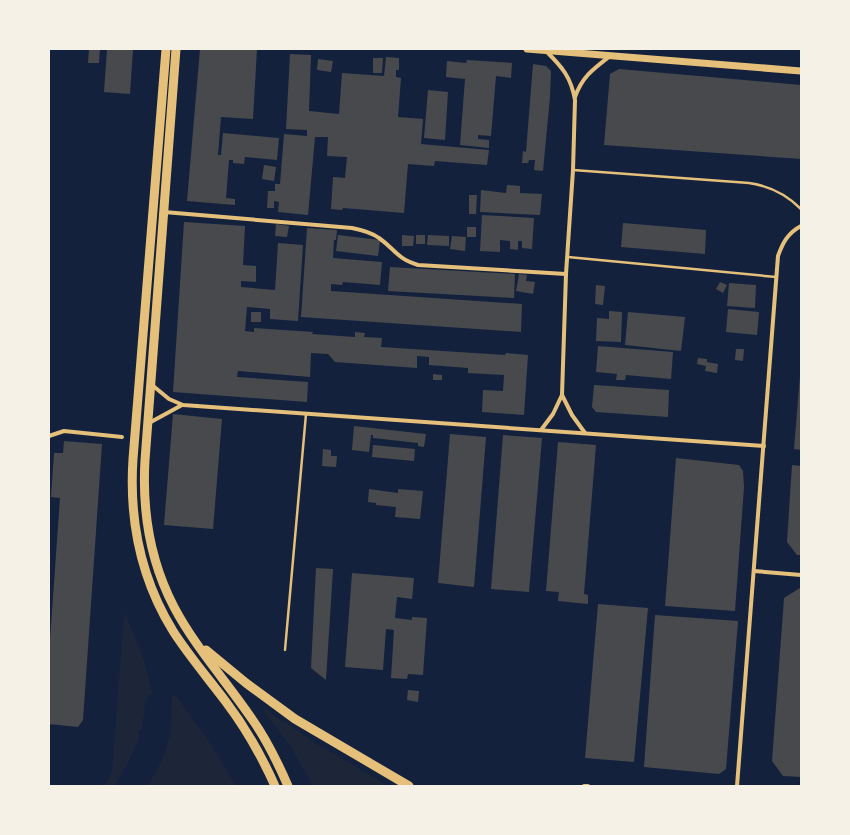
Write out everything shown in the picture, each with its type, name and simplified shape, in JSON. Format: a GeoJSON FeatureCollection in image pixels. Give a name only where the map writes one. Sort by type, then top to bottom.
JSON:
{"type":"FeatureCollection","features":[{"type":"Feature","properties":{"kind":"main road"},"geometry":{"type":"LineString","coordinates":[[166,49],[133,459],[132,479],[134,519],[140,551],[148,577],[163,613],[184,647],[227,703],[243,727],[258,752],[275,786]]}},
{"type":"Feature","properties":{"kind":"main road"},"geometry":{"type":"LineString","coordinates":[[176,49],[144,479],[149,536],[155,560],[174,607],[194,640],[253,720],[288,786]]}},
{"type":"Feature","properties":{"kind":"main road"},"geometry":{"type":"LineString","coordinates":[[194,640],[246,683],[295,719],[409,786]]}},
{"type":"Feature","properties":{"kind":"street"},"geometry":{"type":"LineString","coordinates":[[527,49],[801,71]]}},
{"type":"Feature","properties":{"kind":"street"},"geometry":{"type":"LineString","coordinates":[[541,430],[553,414],[562,395],[566,274],[573,170],[575,100],[573,89],[566,73],[545,50]]}},
{"type":"Feature","properties":{"kind":"street"},"geometry":{"type":"LineString","coordinates":[[575,100],[581,83],[586,75],[610,55]]}},
{"type":"Feature","properties":{"kind":"street"},"geometry":{"type":"LineString","coordinates":[[164,212],[358,229],[369,232],[380,238],[397,255],[418,265],[566,274]]}},
{"type":"Feature","properties":{"kind":"street"},"geometry":{"type":"LineString","coordinates":[[737,786],[778,256],[782,244],[790,234],[801,226]]}},
{"type":"Feature","properties":{"kind":"street"},"geometry":{"type":"LineString","coordinates":[[151,384],[169,399],[183,405],[764,446]]}},
{"type":"Feature","properties":{"kind":"street"},"geometry":{"type":"LineString","coordinates":[[562,395],[572,415],[585,433]]}},
{"type":"Feature","properties":{"kind":"street"},"geometry":{"type":"LineString","coordinates":[[148,424],[161,415],[183,405]]}},
{"type":"Feature","properties":{"kind":"street"},"geometry":{"type":"LineString","coordinates":[[49,436],[64,431],[122,437]]}},
{"type":"Feature","properties":{"kind":"street"},"geometry":{"type":"LineString","coordinates":[[754,571],[801,575]]}},
{"type":"Feature","properties":{"kind":"lane"},"geometry":{"type":"LineString","coordinates":[[573,170],[763,185],[786,196],[801,209]]}},
{"type":"Feature","properties":{"kind":"lane"},"geometry":{"type":"LineString","coordinates":[[568,256],[776,277]]}},
{"type":"Feature","properties":{"kind":"lane"},"geometry":{"type":"LineString","coordinates":[[285,650],[306,414]]}},
{"type":"Feature","properties":{"kind":"shaded area"},"geometry":{"type":"Polygon","coordinates":[[[125,613],[144,660],[152,693],[145,700],[141,730],[138,731],[138,734],[140,735],[128,763],[114,786],[101,786],[107,782],[112,771],[125,613]]]}},
{"type":"Feature","properties":{"kind":"shaded area"},"geometry":{"type":"Polygon","coordinates":[[[172,696],[176,696],[192,718],[215,751],[236,786],[147,786],[160,765],[166,749],[171,725],[172,696]]]}},
{"type":"Feature","properties":{"kind":"shaded area"},"geometry":{"type":"Polygon","coordinates":[[[264,708],[315,743],[389,786],[313,786],[291,747],[263,710],[264,708]]]}},
{"type":"Feature","properties":{"kind":"building"},"geometry":{"type":"Polygon","coordinates":[[[89,49],[100,49],[99,63],[88,63],[89,49]]]}},
{"type":"Feature","properties":{"kind":"building"},"geometry":{"type":"Polygon","coordinates":[[[107,49],[133,49],[130,94],[104,92],[107,49]]]}},
{"type":"Feature","properties":{"kind":"building"},"geometry":{"type":"Polygon","coordinates":[[[200,49],[257,49],[253,119],[221,117],[218,155],[221,155],[223,133],[279,138],[277,160],[245,157],[244,164],[233,163],[233,160],[229,160],[226,198],[235,199],[235,205],[187,201],[200,49]]]}},
{"type":"Feature","properties":{"kind":"building"},"geometry":{"type":"Polygon","coordinates":[[[290,54],[311,55],[309,111],[339,114],[342,73],[384,76],[386,57],[399,58],[399,70],[396,70],[396,77],[401,78],[398,117],[423,119],[421,144],[489,150],[487,165],[435,161],[434,166],[408,164],[404,213],[343,208],[342,210],[331,209],[333,177],[345,178],[347,157],[327,156],[328,137],[315,137],[308,215],[278,212],[279,202],[274,201],[274,208],[267,208],[268,191],[275,191],[275,184],[280,184],[284,134],[307,136],[307,130],[286,129],[290,54]]]}},
{"type":"Feature","properties":{"kind":"building"},"geometry":{"type":"Polygon","coordinates":[[[373,58],[383,58],[382,73],[373,73],[373,58]]]}},
{"type":"Feature","properties":{"kind":"building"},"geometry":{"type":"Polygon","coordinates":[[[318,59],[333,61],[331,72],[317,70],[318,59]]]}},
{"type":"Feature","properties":{"kind":"building"},"geometry":{"type":"Polygon","coordinates":[[[467,60],[512,63],[511,78],[496,76],[491,136],[478,135],[478,139],[489,140],[489,148],[460,145],[465,79],[446,77],[447,61],[466,63],[467,60]]]}},
{"type":"Feature","properties":{"kind":"building"},"geometry":{"type":"Polygon","coordinates":[[[533,64],[546,66],[551,71],[543,171],[534,170],[535,160],[529,160],[528,163],[522,163],[523,151],[526,152],[533,64]]]}},
{"type":"Feature","properties":{"kind":"building"},"geometry":{"type":"Polygon","coordinates":[[[619,69],[801,85],[801,159],[604,145],[610,74],[619,69]]]}},
{"type":"Feature","properties":{"kind":"building"},"geometry":{"type":"Polygon","coordinates":[[[428,90],[448,92],[445,140],[424,138],[428,90]]]}},
{"type":"Feature","properties":{"kind":"building"},"geometry":{"type":"Polygon","coordinates":[[[264,165],[276,167],[274,181],[262,179],[264,165]]]}},
{"type":"Feature","properties":{"kind":"building"},"geometry":{"type":"Polygon","coordinates":[[[507,185],[520,186],[520,193],[542,194],[540,215],[480,212],[481,190],[506,193],[507,185]]]}},
{"type":"Feature","properties":{"kind":"building"},"geometry":{"type":"Polygon","coordinates":[[[469,195],[477,195],[476,214],[469,214],[469,195]]]}},
{"type":"Feature","properties":{"kind":"building"},"geometry":{"type":"Polygon","coordinates":[[[482,215],[534,218],[532,249],[522,248],[522,241],[518,241],[518,250],[510,249],[510,241],[500,240],[500,252],[480,251],[482,215]]]}},
{"type":"Feature","properties":{"kind":"building"},"geometry":{"type":"Polygon","coordinates":[[[184,222],[245,226],[243,265],[256,266],[256,282],[241,281],[241,287],[275,290],[278,243],[303,245],[298,321],[270,319],[270,309],[247,307],[245,331],[254,332],[254,328],[313,332],[312,334],[355,337],[355,332],[365,333],[364,337],[382,338],[381,347],[505,355],[506,353],[528,355],[524,415],[482,412],[483,390],[503,391],[504,375],[468,373],[468,368],[429,365],[429,357],[417,356],[417,368],[335,362],[328,354],[311,353],[310,377],[238,371],[237,377],[308,382],[307,402],[173,392],[184,222]]]}},
{"type":"Feature","properties":{"kind":"building"},"geometry":{"type":"Polygon","coordinates":[[[623,223],[706,230],[705,254],[621,247],[623,223]]]}},
{"type":"Feature","properties":{"kind":"building"},"geometry":{"type":"Polygon","coordinates":[[[276,224],[289,226],[287,237],[275,236],[276,224]]]}},
{"type":"Feature","properties":{"kind":"building"},"geometry":{"type":"Polygon","coordinates":[[[467,227],[476,227],[476,237],[467,237],[467,227]]]}},
{"type":"Feature","properties":{"kind":"building"},"geometry":{"type":"Polygon","coordinates":[[[307,228],[337,230],[336,240],[334,240],[333,258],[382,262],[380,285],[343,282],[342,285],[331,284],[331,291],[522,304],[521,332],[301,317],[307,228]]]}},
{"type":"Feature","properties":{"kind":"building"},"geometry":{"type":"Polygon","coordinates":[[[338,235],[380,240],[378,256],[336,251],[338,235]]]}},
{"type":"Feature","properties":{"kind":"building"},"geometry":{"type":"Polygon","coordinates":[[[402,235],[414,236],[413,246],[402,246],[402,235]]]}},
{"type":"Feature","properties":{"kind":"building"},"geometry":{"type":"Polygon","coordinates":[[[416,235],[425,235],[425,244],[416,244],[416,235]]]}},
{"type":"Feature","properties":{"kind":"building"},"geometry":{"type":"Polygon","coordinates":[[[428,235],[449,236],[449,246],[427,245],[428,235]]]}},
{"type":"Feature","properties":{"kind":"building"},"geometry":{"type":"Polygon","coordinates":[[[452,236],[466,237],[465,251],[450,249],[452,236]]]}},
{"type":"Feature","properties":{"kind":"building"},"geometry":{"type":"Polygon","coordinates":[[[390,267],[515,274],[514,298],[388,291],[390,267]]]}},
{"type":"Feature","properties":{"kind":"building"},"geometry":{"type":"Polygon","coordinates":[[[519,274],[527,275],[526,281],[535,282],[533,294],[516,291],[519,274]]]}},
{"type":"Feature","properties":{"kind":"building"},"geometry":{"type":"Polygon","coordinates":[[[720,282],[727,285],[723,293],[716,289],[720,282]]]}},
{"type":"Feature","properties":{"kind":"building"},"geometry":{"type":"Polygon","coordinates":[[[729,283],[756,285],[755,308],[727,306],[729,283]]]}},
{"type":"Feature","properties":{"kind":"building"},"geometry":{"type":"Polygon","coordinates":[[[596,285],[605,286],[603,305],[595,304],[596,285]]]}},
{"type":"Feature","properties":{"kind":"building"},"geometry":{"type":"Polygon","coordinates":[[[728,309],[759,312],[757,335],[726,332],[728,309]]]}},
{"type":"Feature","properties":{"kind":"building"},"geometry":{"type":"Polygon","coordinates":[[[609,311],[622,312],[621,342],[596,341],[597,318],[609,319],[609,311]]]}},
{"type":"Feature","properties":{"kind":"building"},"geometry":{"type":"Polygon","coordinates":[[[251,312],[261,312],[261,322],[251,322],[251,312]]]}},
{"type":"Feature","properties":{"kind":"building"},"geometry":{"type":"Polygon","coordinates":[[[628,312],[685,317],[681,351],[625,345],[628,312]]]}},
{"type":"Feature","properties":{"kind":"building"},"geometry":{"type":"Polygon","coordinates":[[[598,346],[673,352],[671,379],[626,375],[625,380],[616,380],[617,374],[596,372],[598,346]]]}},
{"type":"Feature","properties":{"kind":"building"},"geometry":{"type":"Polygon","coordinates":[[[736,349],[744,349],[743,361],[735,360],[736,349]]]}},
{"type":"Feature","properties":{"kind":"building"},"geometry":{"type":"Polygon","coordinates":[[[698,358],[707,359],[707,362],[718,364],[717,373],[705,371],[706,366],[697,364],[698,358]]]}},
{"type":"Feature","properties":{"kind":"building"},"geometry":{"type":"Polygon","coordinates":[[[433,374],[442,375],[442,380],[433,380],[433,374]]]}},
{"type":"Feature","properties":{"kind":"building"},"geometry":{"type":"Polygon","coordinates":[[[801,376],[801,450],[794,449],[801,376]]]}},
{"type":"Feature","properties":{"kind":"building"},"geometry":{"type":"Polygon","coordinates":[[[594,385],[669,390],[668,417],[596,412],[592,407],[594,385]]]}},
{"type":"Feature","properties":{"kind":"building"},"geometry":{"type":"Polygon","coordinates":[[[173,414],[222,419],[213,529],[164,525],[173,414]]]}},
{"type":"Feature","properties":{"kind":"building"},"geometry":{"type":"Polygon","coordinates":[[[354,426],[426,434],[424,447],[418,446],[418,443],[373,438],[373,435],[371,435],[369,452],[352,450],[354,426]]]}},
{"type":"Feature","properties":{"kind":"building"},"geometry":{"type":"Polygon","coordinates":[[[450,434],[486,437],[474,587],[438,583],[450,434]]]}},
{"type":"Feature","properties":{"kind":"building"},"geometry":{"type":"Polygon","coordinates":[[[503,435],[542,438],[529,592],[491,589],[503,435]]]}},
{"type":"Feature","properties":{"kind":"building"},"geometry":{"type":"Polygon","coordinates":[[[64,441],[102,444],[83,720],[78,727],[49,724],[49,654],[60,498],[51,497],[54,453],[63,453],[64,441]]]}},
{"type":"Feature","properties":{"kind":"building"},"geometry":{"type":"Polygon","coordinates":[[[558,442],[596,445],[584,594],[588,595],[588,604],[558,601],[559,592],[546,591],[558,442]]]}},
{"type":"Feature","properties":{"kind":"building"},"geometry":{"type":"Polygon","coordinates":[[[373,445],[415,449],[414,461],[372,457],[373,445]]]}},
{"type":"Feature","properties":{"kind":"building"},"geometry":{"type":"Polygon","coordinates":[[[323,449],[331,450],[331,456],[337,456],[336,467],[322,466],[323,449]]]}},
{"type":"Feature","properties":{"kind":"building"},"geometry":{"type":"Polygon","coordinates":[[[676,458],[739,465],[743,471],[744,487],[735,611],[665,606],[676,458]]]}},
{"type":"Feature","properties":{"kind":"building"},"geometry":{"type":"Polygon","coordinates":[[[792,465],[801,466],[801,555],[797,555],[787,542],[792,465]]]}},
{"type":"Feature","properties":{"kind":"building"},"geometry":{"type":"Polygon","coordinates":[[[369,489],[398,493],[398,489],[423,491],[420,519],[395,517],[396,507],[376,505],[376,503],[368,502],[369,489]]]}},
{"type":"Feature","properties":{"kind":"building"},"geometry":{"type":"Polygon","coordinates":[[[316,568],[333,569],[326,680],[311,668],[316,568]]]}},
{"type":"Feature","properties":{"kind":"building"},"geometry":{"type":"Polygon","coordinates":[[[352,573],[414,578],[412,599],[397,597],[395,618],[412,620],[412,617],[427,618],[423,675],[408,674],[407,679],[391,678],[394,630],[386,629],[383,670],[345,667],[352,573]]]}},
{"type":"Feature","properties":{"kind":"building"},"geometry":{"type":"Polygon","coordinates":[[[800,588],[801,777],[783,776],[772,761],[784,598],[800,588]]]}},
{"type":"Feature","properties":{"kind":"building"},"geometry":{"type":"Polygon","coordinates":[[[598,604],[648,608],[634,762],[585,758],[598,604]]]}},
{"type":"Feature","properties":{"kind":"building"},"geometry":{"type":"Polygon","coordinates":[[[655,615],[738,621],[726,769],[719,774],[644,767],[655,615]]]}},
{"type":"Feature","properties":{"kind":"building"},"geometry":{"type":"Polygon","coordinates":[[[408,690],[419,691],[418,702],[407,700],[408,690]]]}}]}
